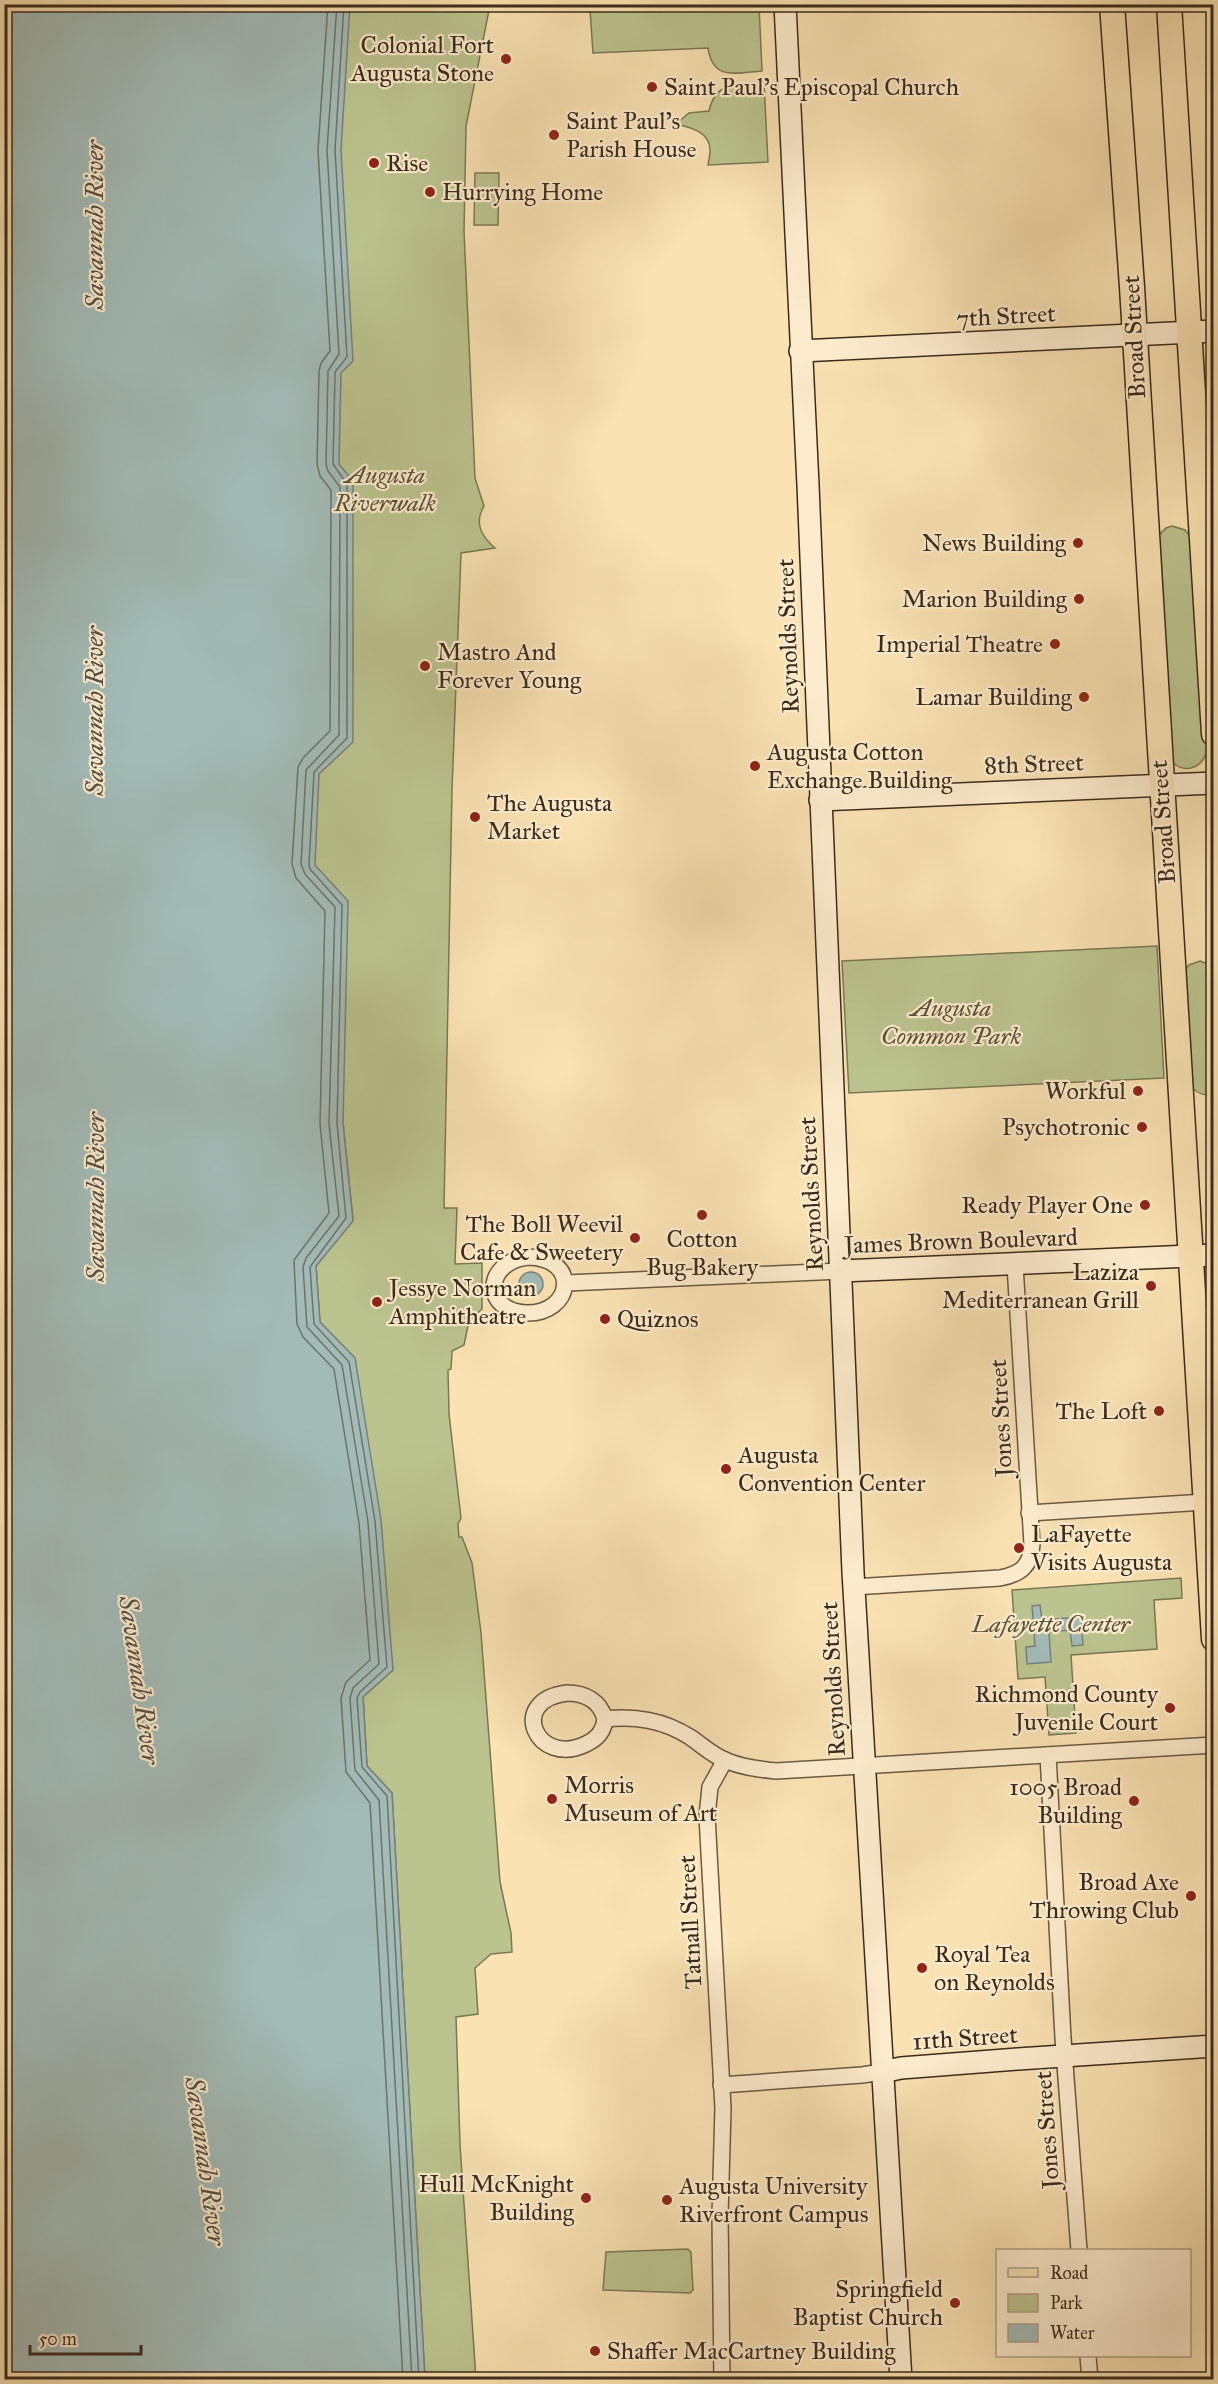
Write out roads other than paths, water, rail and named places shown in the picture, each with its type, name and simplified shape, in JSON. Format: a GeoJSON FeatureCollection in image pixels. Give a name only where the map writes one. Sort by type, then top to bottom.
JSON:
{"type":"FeatureCollection","features":[{"type":"Feature","properties":{"kind":"main road","name":"Reynolds Street"},"geometry":{"type":"LineString","coordinates":[[785,4],[808,486],[853,1587],[901,2379]]}},
{"type":"Feature","properties":{"kind":"main road","name":"Broad Street"},"geometry":{"type":"LineString","coordinates":[[1112,4],[1161,785],[1202,1256],[1205,1502],[1214,1639]]}},
{"type":"Feature","properties":{"kind":"main road"},"geometry":{"type":"LineString","coordinates":[[1169,4],[1214,734]]}},
{"type":"Feature","properties":{"kind":"main road","name":"7th Street"},"geometry":{"type":"LineString","coordinates":[[800,351],[1214,331]]}},
{"type":"Feature","properties":{"kind":"main road","name":"8th Street"},"geometry":{"type":"LineString","coordinates":[[820,801],[1214,783]]}},
{"type":"Feature","properties":{"kind":"main road","name":"James Brown Boulevard"},"geometry":{"type":"LineString","coordinates":[[841,1271],[1202,1256]]}},
{"type":"Feature","properties":{"kind":"main road","name":"11th Street"},"geometry":{"type":"LineString","coordinates":[[882,2072],[901,2068],[1214,2046]]}},
{"type":"Feature","properties":{"kind":"street"},"geometry":{"type":"LineString","coordinates":[[528,1257],[540,1258],[557,1266],[566,1283],[563,1295],[554,1304],[531,1313],[518,1312],[506,1307],[498,1299],[493,1287],[496,1275],[505,1265],[516,1259],[528,1257]]}},
{"type":"Feature","properties":{"kind":"street","name":"Jones Street"},"geometry":{"type":"LineString","coordinates":[[853,1587],[1000,1578],[1019,1573],[1025,1568],[1031,1554],[1015,1265]]}},
{"type":"Feature","properties":{"kind":"street","name":"James Brown Boulevard"},"geometry":{"type":"LineString","coordinates":[[566,1283],[841,1271]]}},
{"type":"Feature","properties":{"kind":"street"},"geometry":{"type":"LineString","coordinates":[[1029,1514],[1205,1502]]}},
{"type":"Feature","properties":{"kind":"street"},"geometry":{"type":"LineString","coordinates":[[567,1693],[585,1696],[596,1702],[605,1719],[598,1736],[588,1743],[570,1749],[545,1744],[537,1735],[532,1723],[535,1711],[544,1701],[555,1695],[567,1693]]}},
{"type":"Feature","properties":{"kind":"street"},"geometry":{"type":"LineString","coordinates":[[605,1719],[640,1718],[667,1725],[725,1760],[747,1767],[776,1771],[1214,1746]]}},
{"type":"Feature","properties":{"kind":"street","name":"Jones Street"},"geometry":{"type":"LineString","coordinates":[[1048,1755],[1064,2056],[1079,2249]]}},
{"type":"Feature","properties":{"kind":"street","name":"Tatnall Street"},"geometry":{"type":"LineString","coordinates":[[722,2379],[722,2085],[707,1816],[710,1787],[725,1760]]}},
{"type":"Feature","properties":{"kind":"street","name":"11th Street"},"geometry":{"type":"LineString","coordinates":[[722,2085],[855,2076],[882,2072]]}},
{"type":"Feature","properties":{"kind":"street"},"geometry":{"type":"LineString","coordinates":[[1088,2357],[1090,2379]]}},
{"type":"Feature","properties":{"kind":"water","name":"Savannah River"},"geometry":{"type":"Polygon","coordinates":[[[5,4],[350,5],[341,150],[353,361],[341,373],[339,464],[353,481],[353,742],[319,774],[315,865],[348,901],[343,1123],[353,1221],[316,1266],[320,1322],[355,1358],[381,1520],[393,1670],[363,1697],[367,1766],[392,1793],[425,2379],[5,2379],[5,4]]]}},
{"type":"Feature","properties":{"kind":"water"},"geometry":{"type":"Polygon","coordinates":[[[531,1272],[540,1275],[543,1284],[540,1293],[531,1296],[522,1293],[519,1284],[522,1275],[531,1272]]]}},
{"type":"Feature","properties":{"kind":"water"},"geometry":{"type":"Polygon","coordinates":[[[1040,1605],[1042,1620],[1081,1617],[1083,1645],[1072,1646],[1070,1630],[1049,1632],[1051,1662],[1027,1664],[1026,1647],[1035,1646],[1032,1606],[1040,1605]]]}},
{"type":"Feature","properties":{"kind":"place","name":"Colonial Fort Augusta Stone"},"geometry":{"type":"Point","coordinates":[506,59]}},
{"type":"Feature","properties":{"kind":"place","name":"Saint Paul's Episcopal Church"},"geometry":{"type":"Point","coordinates":[652,87]}},
{"type":"Feature","properties":{"kind":"place","name":"Saint Paul’s Parish House"},"geometry":{"type":"Point","coordinates":[554,135]}},
{"type":"Feature","properties":{"kind":"place","name":"Rise"},"geometry":{"type":"Point","coordinates":[374,163]}},
{"type":"Feature","properties":{"kind":"place","name":"Hurrying Home"},"geometry":{"type":"Point","coordinates":[430,192]}},
{"type":"Feature","properties":{"kind":"place","name":"News Building"},"geometry":{"type":"Point","coordinates":[1078,543]}},
{"type":"Feature","properties":{"kind":"place","name":"Marion Building"},"geometry":{"type":"Point","coordinates":[1079,599]}},
{"type":"Feature","properties":{"kind":"place","name":"Imperial Theatre"},"geometry":{"type":"Point","coordinates":[1055,644]}},
{"type":"Feature","properties":{"kind":"place","name":"Mastro And Forever Young"},"geometry":{"type":"Point","coordinates":[425,666]}},
{"type":"Feature","properties":{"kind":"place","name":"Lamar Building"},"geometry":{"type":"Point","coordinates":[1084,697]}},
{"type":"Feature","properties":{"kind":"place","name":"Augusta Cotton Exchange Building"},"geometry":{"type":"Point","coordinates":[755,766]}},
{"type":"Feature","properties":{"kind":"place","name":"The Augusta Market"},"geometry":{"type":"Point","coordinates":[475,817]}},
{"type":"Feature","properties":{"kind":"place","name":"Workful"},"geometry":{"type":"Point","coordinates":[1138,1091]}},
{"type":"Feature","properties":{"kind":"place","name":"Psychotronic"},"geometry":{"type":"Point","coordinates":[1142,1127]}},
{"type":"Feature","properties":{"kind":"place","name":"Ready Player One"},"geometry":{"type":"Point","coordinates":[1145,1205]}},
{"type":"Feature","properties":{"kind":"place","name":"Cotton Bug Bakery"},"geometry":{"type":"Point","coordinates":[702,1215]}},
{"type":"Feature","properties":{"kind":"place","name":"The Boll Weevil Cafe & Sweetery"},"geometry":{"type":"Point","coordinates":[635,1238]}},
{"type":"Feature","properties":{"kind":"place","name":"Laziza Mediterranean Grill"},"geometry":{"type":"Point","coordinates":[1151,1286]}},
{"type":"Feature","properties":{"kind":"place","name":"Jessye Norman Amphitheatre"},"geometry":{"type":"Point","coordinates":[377,1302]}},
{"type":"Feature","properties":{"kind":"place","name":"Quiznos"},"geometry":{"type":"Point","coordinates":[605,1319]}},
{"type":"Feature","properties":{"kind":"place","name":"The Loft"},"geometry":{"type":"Point","coordinates":[1159,1411]}},
{"type":"Feature","properties":{"kind":"place","name":"Augusta Convention Center"},"geometry":{"type":"Point","coordinates":[726,1469]}},
{"type":"Feature","properties":{"kind":"place","name":"LaFayette Visits Augusta"},"geometry":{"type":"Point","coordinates":[1019,1548]}},
{"type":"Feature","properties":{"kind":"place","name":"Richmond County Juvenile Court"},"geometry":{"type":"Point","coordinates":[1170,1708]}},
{"type":"Feature","properties":{"kind":"place","name":"Morris Museum of Art"},"geometry":{"type":"Point","coordinates":[552,1799]}},
{"type":"Feature","properties":{"kind":"place","name":"1005 Broad Building"},"geometry":{"type":"Point","coordinates":[1134,1801]}},
{"type":"Feature","properties":{"kind":"place","name":"Broad Axe Throwing Club"},"geometry":{"type":"Point","coordinates":[1191,1896]}},
{"type":"Feature","properties":{"kind":"place","name":"Royal Tea on Reynolds"},"geometry":{"type":"Point","coordinates":[922,1968]}},
{"type":"Feature","properties":{"kind":"place","name":"Hull McKnight Building"},"geometry":{"type":"Point","coordinates":[586,2198]}},
{"type":"Feature","properties":{"kind":"place","name":"Augusta University Riverfront Campus"},"geometry":{"type":"Point","coordinates":[667,2200]}},
{"type":"Feature","properties":{"kind":"place","name":"Springfield Baptist Church"},"geometry":{"type":"Point","coordinates":[955,2303]}},
{"type":"Feature","properties":{"kind":"place","name":"Shaffer MacCartney Building"},"geometry":{"type":"Point","coordinates":[595,2351]}},
{"type":"Feature","properties":{"kind":"park label","name":"Augusta Riverwalk"},"geometry":{"type":"Point","coordinates":[385,489]}},
{"type":"Feature","properties":{"kind":"park label","name":"Augusta Common Park"},"geometry":{"type":"Point","coordinates":[951,1022]}},
{"type":"Feature","properties":{"kind":"park label","name":"Lafayette Center"},"geometry":{"type":"Point","coordinates":[1051,1624]}}]}
